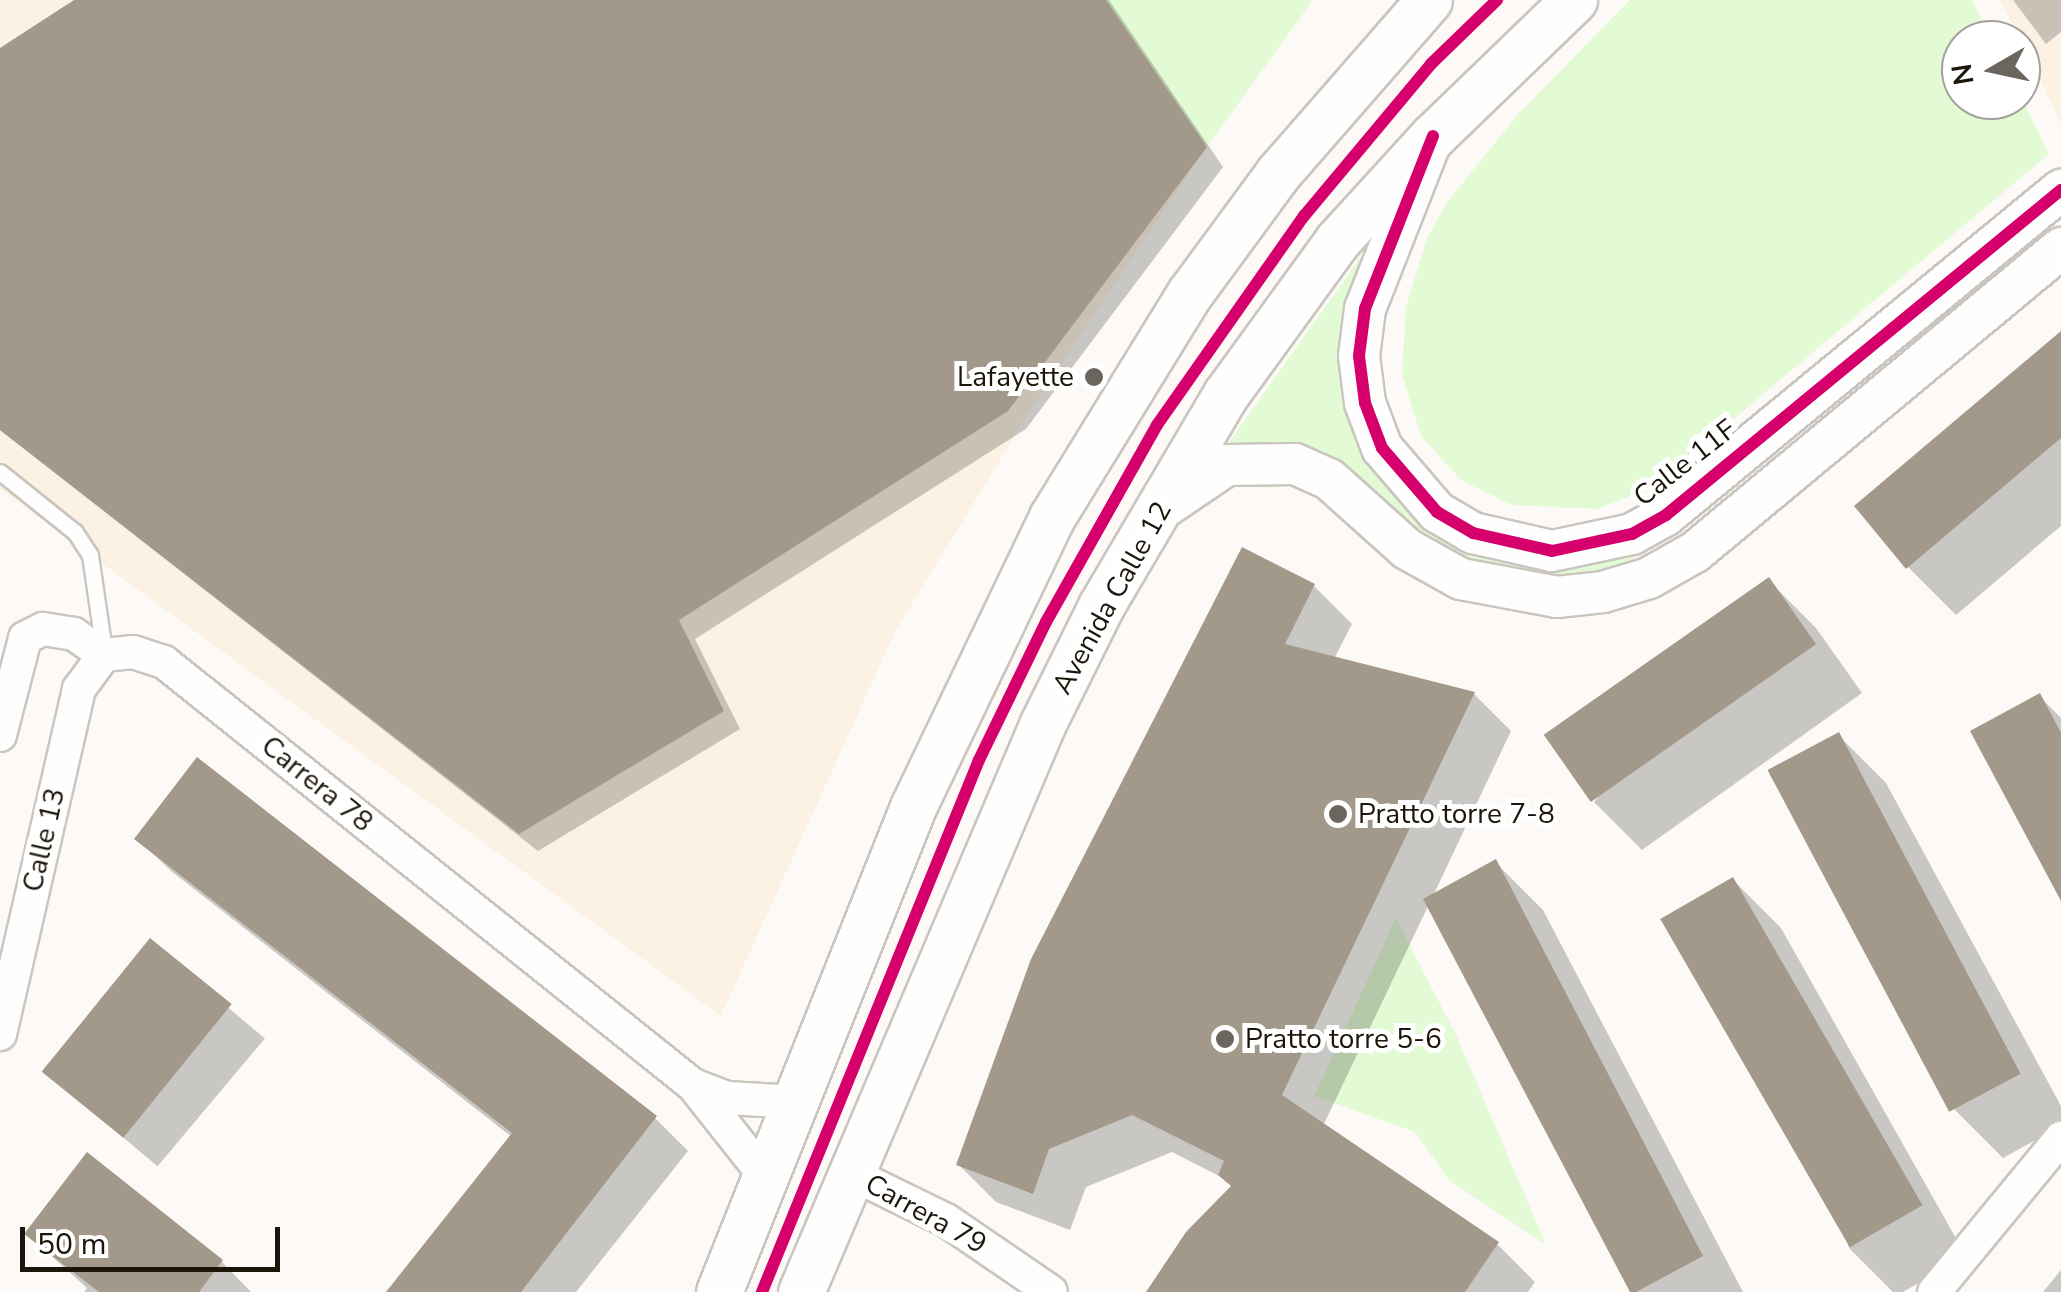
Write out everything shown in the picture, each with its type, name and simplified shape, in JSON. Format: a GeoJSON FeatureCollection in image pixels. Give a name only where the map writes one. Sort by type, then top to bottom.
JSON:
{"type":"FeatureCollection","features":[{"type":"Feature","properties":{"kind":"main road"},"geometry":{"type":"LineString","coordinates":[[719,1292],[940,747],[1052,517],[1212,262],[1278,172],[1429,0]]}},
{"type":"Feature","properties":{"kind":"main road","name":"Avenida Calle 12"},"geometry":{"type":"LineString","coordinates":[[801,1292],[1043,723],[1101,606],[1262,340],[1337,241],[1433,136],[1574,0]]}},
{"type":"Feature","properties":{"kind":"street","name":"Calle 11F"},"geometry":{"type":"LineString","coordinates":[[1433,136],[1364,308],[1359,356],[1365,404],[1382,448],[1437,512],[1472,533],[1552,551],[1632,534],[1666,515],[2061,190]]}},
{"type":"Feature","properties":{"kind":"street"},"geometry":{"type":"LineString","coordinates":[[1159,511],[1227,464],[1294,464],[1329,479],[1407,549],[1461,579],[1557,597],[1618,587],[1695,552],[2061,248]]}},
{"type":"Feature","properties":{"kind":"street"},"geometry":{"type":"LineString","coordinates":[[0,735],[8,653],[26,638],[43,629],[74,634],[104,655]]}},
{"type":"Feature","properties":{"kind":"street","name":"Carrera 78"},"geometry":{"type":"LineString","coordinates":[[104,655],[133,652],[164,662],[694,1085],[766,1177]]}},
{"type":"Feature","properties":{"kind":"street","name":"Calle 13"},"geometry":{"type":"LineString","coordinates":[[0,1034],[78,689],[104,655]]}},
{"type":"Feature","properties":{"kind":"street","name":"Carrera 78"},"geometry":{"type":"LineString","coordinates":[[694,1085],[727,1098],[796,1102]]}},
{"type":"Feature","properties":{"kind":"street"},"geometry":{"type":"LineString","coordinates":[[1934,1292],[2061,1138]]}},
{"type":"Feature","properties":{"kind":"street","name":"Carrera 79"},"geometry":{"type":"LineString","coordinates":[[850,1173],[946,1220],[1051,1292]]}},
{"type":"Feature","properties":{"kind":"lane"},"geometry":{"type":"LineString","coordinates":[[0,472],[75,532],[90,555],[104,655]]}},
{"type":"Feature","properties":{"kind":"shaded area"},"geometry":{"type":"Polygon","coordinates":[[[0,0],[1106,0],[1207,147],[1028,414],[895,632],[721,1016],[0,489],[0,0]]]}},
{"type":"Feature","properties":{"kind":"shaded area"},"geometry":{"type":"Polygon","coordinates":[[[1999,0],[2061,0],[2061,124],[2041,82],[2041,20],[2010,20],[1999,0]]]}},
{"type":"Feature","properties":{"kind":"green space"},"geometry":{"type":"Polygon","coordinates":[[[1106,0],[1313,0],[1207,147],[1106,0]]]}},
{"type":"Feature","properties":{"kind":"green space"},"geometry":{"type":"Polygon","coordinates":[[[1630,0],[1972,0],[1982,20],[1941,20],[1941,120],[2032,120],[2049,154],[1651,488],[1597,509],[1512,505],[1461,480],[1421,436],[1402,375],[1406,306],[1428,236],[1448,201],[1520,112],[1630,0]]]}},
{"type":"Feature","properties":{"kind":"green space"},"geometry":{"type":"Polygon","coordinates":[[[2061,202],[2061,218],[1701,516],[1612,572],[1577,582],[1454,559],[1328,456],[1280,443],[1227,445],[1367,248],[1350,367],[1464,547],[1537,567],[1576,565],[2061,202]]]}},
{"type":"Feature","properties":{"kind":"green space"},"geometry":{"type":"Polygon","coordinates":[[[1396,918],[1457,1037],[1546,1245],[1450,1181],[1415,1132],[1314,1096],[1396,918]]]}},
{"type":"Feature","properties":{"kind":"building"},"geometry":{"type":"Polygon","coordinates":[[[74,0],[1106,0],[1207,147],[1008,411],[679,620],[724,711],[519,834],[0,430],[0,48],[74,0]]]}},
{"type":"Feature","properties":{"kind":"building"},"geometry":{"type":"Polygon","coordinates":[[[2061,331],[2061,438],[1906,569],[1854,506],[2061,331]]]}},
{"type":"Feature","properties":{"kind":"building"},"geometry":{"type":"Polygon","coordinates":[[[1242,547],[1315,584],[1285,644],[1475,692],[1282,1095],[1499,1242],[1465,1292],[1146,1292],[1186,1232],[1231,1186],[1218,1175],[1224,1161],[1132,1115],[1049,1149],[1033,1194],[956,1165],[1031,959],[1242,547]]]}},
{"type":"Feature","properties":{"kind":"building"},"geometry":{"type":"Polygon","coordinates":[[[1769,577],[1816,644],[1591,802],[1544,735],[1769,577]]]}},
{"type":"Feature","properties":{"kind":"building"},"geometry":{"type":"Polygon","coordinates":[[[2040,693],[2061,733],[2061,901],[1970,731],[2040,693]]]}},
{"type":"Feature","properties":{"kind":"building"},"geometry":{"type":"Polygon","coordinates":[[[1839,732],[2021,1074],[1949,1112],[1767,770],[1839,732]]]}},
{"type":"Feature","properties":{"kind":"building"},"geometry":{"type":"Polygon","coordinates":[[[197,757],[657,1116],[521,1292],[386,1292],[512,1133],[134,839],[197,757]]]}},
{"type":"Feature","properties":{"kind":"building"},"geometry":{"type":"Polygon","coordinates":[[[1496,859],[1703,1256],[1636,1292],[1630,1292],[1423,899],[1496,859]]]}},
{"type":"Feature","properties":{"kind":"building"},"geometry":{"type":"Polygon","coordinates":[[[1733,877],[1922,1205],[1850,1247],[1660,919],[1733,877]]]}},
{"type":"Feature","properties":{"kind":"building"},"geometry":{"type":"Polygon","coordinates":[[[150,938],[232,1004],[123,1138],[42,1072],[150,938]]]}},
{"type":"Feature","properties":{"kind":"building"},"geometry":{"type":"Polygon","coordinates":[[[87,1152],[223,1260],[199,1292],[99,1292],[24,1234],[87,1152]]]}},
{"type":"Feature","properties":{"kind":"cycle path"},"geometry":{"type":"LineString","coordinates":[[762,1292],[979,760],[1046,622],[1157,425],[1304,216],[1431,64],[1497,0]]}},
{"type":"Feature","properties":{"kind":"cycle path"},"geometry":{"type":"LineString","coordinates":[[1433,136],[1365,309],[1359,356],[1365,403],[1382,448],[1437,512],[1473,533],[1552,551],[1632,534],[1666,515],[2061,190]]}},
{"type":"Feature","properties":{"kind":"place","name":"Lafayette"},"geometry":{"type":"Point","coordinates":[1094,377]}},
{"type":"Feature","properties":{"kind":"place","name":"Pratto torre 7-8"},"geometry":{"type":"Point","coordinates":[1338,814]}},
{"type":"Feature","properties":{"kind":"place","name":"Pratto torre 5-6"},"geometry":{"type":"Point","coordinates":[1225,1039]}}]}
